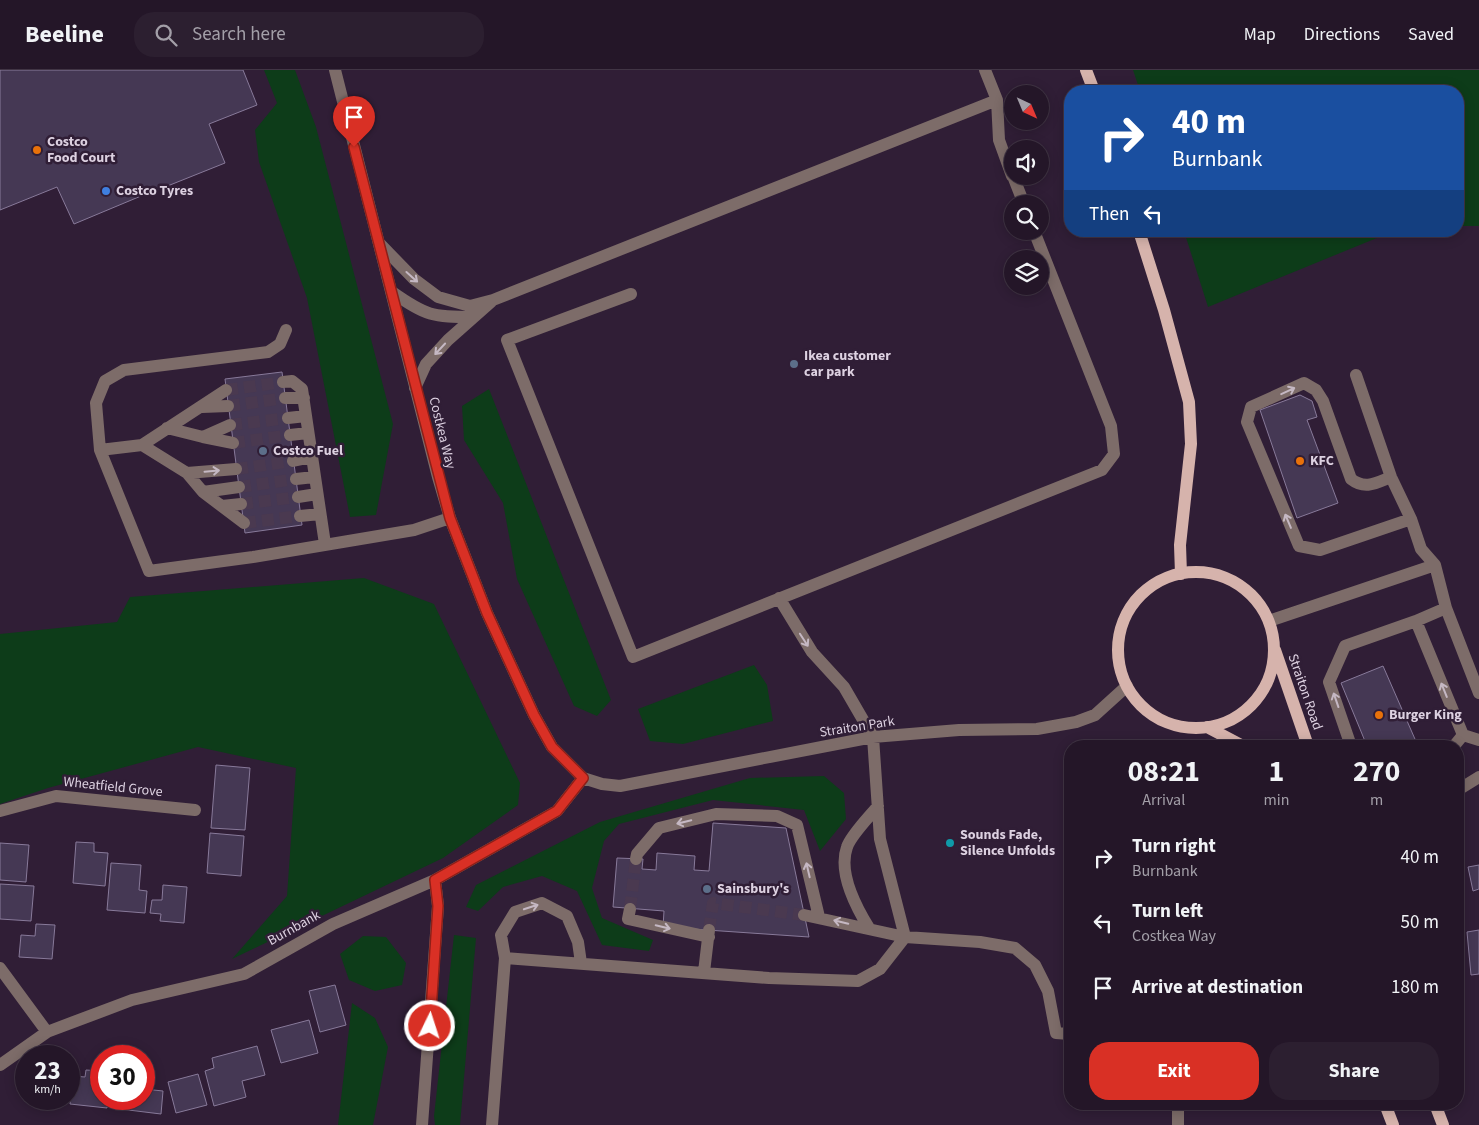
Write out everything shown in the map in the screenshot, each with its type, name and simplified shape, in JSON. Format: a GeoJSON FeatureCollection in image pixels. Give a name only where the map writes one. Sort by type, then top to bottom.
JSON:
{"type":"FeatureCollection","features":[{"type":"Feature","properties":{"kind":"main road"},"geometry":{"type":"LineString","coordinates":[[1086,70],[1092,85]]}},
{"type":"Feature","properties":{"kind":"main road"},"geometry":{"type":"LineString","coordinates":[[1141,237],[1164,310],[1189,402],[1191,444],[1180,545],[1181,574]]}},
{"type":"Feature","properties":{"kind":"main road"},"geometry":{"type":"LineString","coordinates":[[1191,572],[1218,575],[1233,581],[1255,598],[1269,621],[1274,648],[1268,681],[1256,700],[1240,715],[1224,724],[1190,728],[1157,719],[1136,701],[1122,678],[1117,651],[1122,624],[1135,600],[1164,578],[1181,574],[1191,572]]}},
{"type":"Feature","properties":{"kind":"main road","name":"Straiton Road"},"geometry":{"type":"LineString","coordinates":[[1274,648],[1306,740]]}},
{"type":"Feature","properties":{"kind":"main road"},"geometry":{"type":"LineString","coordinates":[[1207,727],[1232,740]]}},
{"type":"Feature","properties":{"kind":"main road"},"geometry":{"type":"LineString","coordinates":[[1387,1110],[1393,1125]]}},
{"type":"Feature","properties":{"kind":"main road"},"geometry":{"type":"LineString","coordinates":[[1437,1110],[1443,1125]]}},
{"type":"Feature","properties":{"kind":"street","name":"Costkea Way"},"geometry":{"type":"LineString","coordinates":[[335,70],[415,388],[450,518],[487,613],[534,715],[552,747],[583,778]]}},
{"type":"Feature","properties":{"kind":"street"},"geometry":{"type":"LineString","coordinates":[[985,70],[997,100],[999,140],[1004,153]]}},
{"type":"Feature","properties":{"kind":"street"},"geometry":{"type":"LineString","coordinates":[[378,242],[414,279],[438,297],[470,306],[493,300],[997,100]]}},
{"type":"Feature","properties":{"kind":"street"},"geometry":{"type":"LineString","coordinates":[[631,294],[506,340],[633,657],[1102,470],[1114,454],[1111,426],[1038,240]]}},
{"type":"Feature","properties":{"kind":"street"},"geometry":{"type":"LineString","coordinates":[[392,292],[420,311],[442,317],[474,317]]}},
{"type":"Feature","properties":{"kind":"street"},"geometry":{"type":"LineString","coordinates":[[415,388],[426,364],[493,300]]}},
{"type":"Feature","properties":{"kind":"street"},"geometry":{"type":"LineString","coordinates":[[286,330],[280,344],[268,352],[124,370],[106,381],[96,404],[100,450],[149,571],[414,530],[450,518]]}},
{"type":"Feature","properties":{"kind":"street"},"geometry":{"type":"LineString","coordinates":[[1356,375],[1391,477],[1411,519],[1421,549],[1435,564],[1446,608],[1479,693]]}},
{"type":"Feature","properties":{"kind":"street"},"geometry":{"type":"LineString","coordinates":[[283,382],[292,381],[302,389],[325,544]]}},
{"type":"Feature","properties":{"kind":"street"},"geometry":{"type":"LineString","coordinates":[[1391,477],[1368,486],[1358,484],[1351,479],[1323,401],[1316,390],[1304,383],[1251,408],[1247,422],[1299,546],[1320,550],[1411,519]]}},
{"type":"Feature","properties":{"kind":"street"},"geometry":{"type":"LineString","coordinates":[[100,450],[142,445],[226,390]]}},
{"type":"Feature","properties":{"kind":"street"},"geometry":{"type":"LineString","coordinates":[[285,398],[304,398]]}},
{"type":"Feature","properties":{"kind":"street"},"geometry":{"type":"LineString","coordinates":[[199,407],[228,406]]}},
{"type":"Feature","properties":{"kind":"street"},"geometry":{"type":"LineString","coordinates":[[288,418],[306,416]]}},
{"type":"Feature","properties":{"kind":"street"},"geometry":{"type":"LineString","coordinates":[[203,437],[230,425]]}},
{"type":"Feature","properties":{"kind":"street"},"geometry":{"type":"LineString","coordinates":[[167,428],[233,443]]}},
{"type":"Feature","properties":{"kind":"street"},"geometry":{"type":"LineString","coordinates":[[290,435],[308,433]]}},
{"type":"Feature","properties":{"kind":"street"},"geometry":{"type":"LineString","coordinates":[[142,445],[187,473],[203,492],[244,523]]}},
{"type":"Feature","properties":{"kind":"street"},"geometry":{"type":"LineString","coordinates":[[293,461],[312,457]]}},
{"type":"Feature","properties":{"kind":"street"},"geometry":{"type":"LineString","coordinates":[[187,473],[236,469]]}},
{"type":"Feature","properties":{"kind":"street"},"geometry":{"type":"LineString","coordinates":[[296,479],[314,477]]}},
{"type":"Feature","properties":{"kind":"street"},"geometry":{"type":"LineString","coordinates":[[203,492],[239,487]]}},
{"type":"Feature","properties":{"kind":"street"},"geometry":{"type":"LineString","coordinates":[[298,497],[317,494]]}},
{"type":"Feature","properties":{"kind":"street"},"geometry":{"type":"LineString","coordinates":[[222,506],[241,504]]}},
{"type":"Feature","properties":{"kind":"street"},"geometry":{"type":"LineString","coordinates":[[300,516],[320,514]]}},
{"type":"Feature","properties":{"kind":"street"},"geometry":{"type":"LineString","coordinates":[[1269,621],[1435,564]]}},
{"type":"Feature","properties":{"kind":"street"},"geometry":{"type":"LineString","coordinates":[[778,598],[812,652],[844,687],[874,737],[880,839],[906,938]]}},
{"type":"Feature","properties":{"kind":"street"},"geometry":{"type":"LineString","coordinates":[[1350,740],[1329,682],[1344,646],[1416,621],[1446,608]]}},
{"type":"Feature","properties":{"kind":"street"},"geometry":{"type":"LineString","coordinates":[[1416,621],[1462,735]]}},
{"type":"Feature","properties":{"kind":"street","name":"Straiton Park"},"geometry":{"type":"LineString","coordinates":[[583,778],[602,784],[620,786],[874,737],[959,730],[1037,729],[1076,722],[1095,715],[1127,686]]}},
{"type":"Feature","properties":{"kind":"street"},"geometry":{"type":"LineString","coordinates":[[1462,735],[1479,740]]}},
{"type":"Feature","properties":{"kind":"street"},"geometry":{"type":"LineString","coordinates":[[1458,740],[1462,735]]}},
{"type":"Feature","properties":{"kind":"street"},"geometry":{"type":"LineString","coordinates":[[1464,786],[1479,777]]}},
{"type":"Feature","properties":{"kind":"street","name":"Burnbank"},"geometry":{"type":"LineString","coordinates":[[0,1065],[47,1032],[132,1000],[244,974],[333,924],[435,880],[557,811],[583,778]]}},
{"type":"Feature","properties":{"kind":"street","name":"Wheatfield Grove"},"geometry":{"type":"LineString","coordinates":[[0,811],[56,796],[195,810]]}},
{"type":"Feature","properties":{"kind":"street"},"geometry":{"type":"LineString","coordinates":[[869,928],[854,903],[845,871],[847,847],[878,806]]}},
{"type":"Feature","properties":{"kind":"street"},"geometry":{"type":"LineString","coordinates":[[636,859],[637,854],[659,828],[716,814],[776,816],[797,825],[819,917]]}},
{"type":"Feature","properties":{"kind":"street"},"geometry":{"type":"LineString","coordinates":[[422,1125],[438,906],[435,880]]}},
{"type":"Feature","properties":{"kind":"street"},"geometry":{"type":"LineString","coordinates":[[492,1125],[505,958],[501,935],[516,912],[542,903],[567,916],[578,942],[581,964]]}},
{"type":"Feature","properties":{"kind":"street"},"geometry":{"type":"LineString","coordinates":[[630,908],[628,919],[709,934],[704,972]]}},
{"type":"Feature","properties":{"kind":"street"},"geometry":{"type":"LineString","coordinates":[[804,915],[869,928],[906,938],[980,942],[1015,948],[1035,965],[1048,991],[1056,1033],[1064,1034]]}},
{"type":"Feature","properties":{"kind":"street"},"geometry":{"type":"LineString","coordinates":[[505,958],[769,978],[858,981],[880,969],[906,938]]}},
{"type":"Feature","properties":{"kind":"street"},"geometry":{"type":"LineString","coordinates":[[0,968],[47,1032]]}},
{"type":"Feature","properties":{"kind":"street"},"geometry":{"type":"LineString","coordinates":[[1178,1110],[1178,1125]]}},
{"type":"Feature","properties":{"kind":"green space"},"geometry":{"type":"Polygon","coordinates":[[[264,70],[295,70],[316,127],[393,424],[376,515],[350,517],[307,298],[259,162],[255,130],[277,103],[264,70]]]}},
{"type":"Feature","properties":{"kind":"green space"},"geometry":{"type":"Polygon","coordinates":[[[1133,70],[1479,70],[1479,226],[1464,226],[1464,85],[1138,85],[1133,70]]]}},
{"type":"Feature","properties":{"kind":"green space"},"geometry":{"type":"Polygon","coordinates":[[[1186,237],[1379,237],[1208,307],[1186,237]]]}},
{"type":"Feature","properties":{"kind":"green space"},"geometry":{"type":"Polygon","coordinates":[[[489,389],[611,700],[597,716],[574,706],[517,579],[503,503],[464,440],[462,406],[489,389]]]}},
{"type":"Feature","properties":{"kind":"green space"},"geometry":{"type":"Polygon","coordinates":[[[364,578],[434,604],[520,783],[518,805],[443,858],[232,959],[287,896],[296,768],[198,747],[48,788],[0,804],[0,634],[117,622],[130,597],[364,578]]]}},
{"type":"Feature","properties":{"kind":"green space"},"geometry":{"type":"Polygon","coordinates":[[[754,665],[767,685],[773,721],[683,744],[650,741],[638,709],[754,665]]]}},
{"type":"Feature","properties":{"kind":"green space"},"geometry":{"type":"Polygon","coordinates":[[[824,776],[844,793],[846,819],[820,851],[804,810],[713,800],[619,824],[604,841],[592,888],[602,918],[653,940],[649,951],[602,945],[577,891],[542,876],[503,887],[478,911],[466,907],[476,885],[600,822],[750,778],[824,776]]]}},
{"type":"Feature","properties":{"kind":"green space"},"geometry":{"type":"Polygon","coordinates":[[[454,935],[476,938],[460,1125],[435,1125],[434,1116],[454,935]]]}},
{"type":"Feature","properties":{"kind":"green space"},"geometry":{"type":"Polygon","coordinates":[[[363,936],[386,937],[406,963],[402,985],[375,991],[349,980],[340,954],[363,936]]]}},
{"type":"Feature","properties":{"kind":"green space"},"geometry":{"type":"Polygon","coordinates":[[[352,1003],[375,1018],[388,1047],[373,1125],[338,1125],[352,1003]]]}},
{"type":"Feature","properties":{"kind":"building"},"geometry":{"type":"Polygon","coordinates":[[[0,70],[243,70],[257,105],[209,124],[225,163],[155,191],[154,188],[140,194],[141,196],[74,224],[57,187],[0,210],[0,70]]]}},
{"type":"Feature","properties":{"kind":"building","name":"Costco Fuel"},"geometry":{"type":"Polygon","coordinates":[[[282,372],[302,525],[245,533],[225,379],[282,372]]]}},
{"type":"Feature","properties":{"kind":"building","name":"KFC"},"geometry":{"type":"Polygon","coordinates":[[[1300,395],[1312,401],[1317,417],[1307,420],[1338,503],[1297,518],[1260,410],[1300,395]]]}},
{"type":"Feature","properties":{"kind":"building","name":"Burger King"},"geometry":{"type":"Polygon","coordinates":[[[1383,666],[1415,740],[1365,740],[1341,683],[1383,666]]]}},
{"type":"Feature","properties":{"kind":"building"},"geometry":{"type":"Polygon","coordinates":[[[216,765],[250,768],[245,830],[211,828],[216,765]]]}},
{"type":"Feature","properties":{"kind":"building","name":"Sainsbury's"},"geometry":{"type":"Polygon","coordinates":[[[713,823],[786,828],[809,937],[663,927],[664,911],[613,907],[617,858],[643,859],[642,869],[656,870],[657,853],[695,856],[694,870],[709,871],[713,823]]]}},
{"type":"Feature","properties":{"kind":"building"},"geometry":{"type":"Polygon","coordinates":[[[210,833],[244,836],[241,876],[207,873],[210,833]]]}},
{"type":"Feature","properties":{"kind":"building"},"geometry":{"type":"Polygon","coordinates":[[[76,842],[94,843],[94,852],[108,853],[105,886],[73,883],[76,842]]]}},
{"type":"Feature","properties":{"kind":"building"},"geometry":{"type":"Polygon","coordinates":[[[0,843],[29,845],[26,882],[0,880],[0,843]]]}},
{"type":"Feature","properties":{"kind":"building"},"geometry":{"type":"Polygon","coordinates":[[[111,863],[141,865],[139,890],[147,891],[145,913],[107,910],[111,863]]]}},
{"type":"Feature","properties":{"kind":"building"},"geometry":{"type":"Polygon","coordinates":[[[1479,865],[1479,889],[1473,891],[1468,867],[1479,865]]]}},
{"type":"Feature","properties":{"kind":"building"},"geometry":{"type":"Polygon","coordinates":[[[0,884],[34,886],[31,921],[0,919],[0,884]]]}},
{"type":"Feature","properties":{"kind":"building"},"geometry":{"type":"Polygon","coordinates":[[[163,885],[187,887],[184,923],[160,921],[161,914],[150,913],[152,900],[162,900],[163,885]]]}},
{"type":"Feature","properties":{"kind":"building"},"geometry":{"type":"Polygon","coordinates":[[[36,924],[55,925],[52,959],[19,957],[21,935],[35,936],[36,924]]]}},
{"type":"Feature","properties":{"kind":"building"},"geometry":{"type":"Polygon","coordinates":[[[1479,930],[1479,974],[1471,975],[1467,932],[1479,930]]]}},
{"type":"Feature","properties":{"kind":"building"},"geometry":{"type":"Polygon","coordinates":[[[335,985],[346,1025],[320,1032],[309,991],[335,985]]]}},
{"type":"Feature","properties":{"kind":"building"},"geometry":{"type":"Polygon","coordinates":[[[309,1020],[318,1053],[281,1063],[271,1030],[309,1020]]]}},
{"type":"Feature","properties":{"kind":"building"},"geometry":{"type":"Polygon","coordinates":[[[257,1046],[265,1075],[242,1081],[246,1097],[214,1106],[205,1071],[214,1068],[212,1058],[257,1046]]]}},
{"type":"Feature","properties":{"kind":"building"},"geometry":{"type":"Polygon","coordinates":[[[86,1070],[90,1070],[90,1106],[80,1105],[80,1077],[85,1077],[86,1070]]]}},
{"type":"Feature","properties":{"kind":"building"},"geometry":{"type":"Polygon","coordinates":[[[198,1074],[207,1105],[176,1113],[168,1082],[198,1074]]]}},
{"type":"Feature","properties":{"kind":"building"},"geometry":{"type":"Polygon","coordinates":[[[155,1090],[163,1091],[161,1114],[128,1110],[155,1110],[155,1090]]]}},
{"type":"Feature","properties":{"kind":"tunnel"},"geometry":{"type":"LineString","coordinates":[[226,390],[283,382]]}},
{"type":"Feature","properties":{"kind":"tunnel"},"geometry":{"type":"LineString","coordinates":[[228,406],[285,398]]}},
{"type":"Feature","properties":{"kind":"tunnel"},"geometry":{"type":"LineString","coordinates":[[230,425],[288,418]]}},
{"type":"Feature","properties":{"kind":"tunnel"},"geometry":{"type":"LineString","coordinates":[[233,443],[290,435]]}},
{"type":"Feature","properties":{"kind":"tunnel"},"geometry":{"type":"LineString","coordinates":[[236,469],[293,461]]}},
{"type":"Feature","properties":{"kind":"tunnel"},"geometry":{"type":"LineString","coordinates":[[239,487],[296,479]]}},
{"type":"Feature","properties":{"kind":"tunnel"},"geometry":{"type":"LineString","coordinates":[[241,504],[298,497]]}},
{"type":"Feature","properties":{"kind":"tunnel"},"geometry":{"type":"LineString","coordinates":[[244,523],[300,516]]}},
{"type":"Feature","properties":{"kind":"tunnel"},"geometry":{"type":"LineString","coordinates":[[630,909],[636,859]]}},
{"type":"Feature","properties":{"kind":"tunnel"},"geometry":{"type":"LineString","coordinates":[[709,930],[713,903],[804,915]]}},
{"type":"Feature","properties":{"kind":"place","name":"Costco Food Court"},"geometry":{"type":"Point","coordinates":[37,150]}},
{"type":"Feature","properties":{"kind":"place","name":"Costco Tyres"},"geometry":{"type":"Point","coordinates":[106,191]}},
{"type":"Feature","properties":{"kind":"place","name":"Ikea customer car park"},"geometry":{"type":"Point","coordinates":[794,364]}},
{"type":"Feature","properties":{"kind":"place","name":"Costco Fuel"},"geometry":{"type":"Point","coordinates":[263,451]}},
{"type":"Feature","properties":{"kind":"place","name":"KFC"},"geometry":{"type":"Point","coordinates":[1300,461]}},
{"type":"Feature","properties":{"kind":"place","name":"Burger King"},"geometry":{"type":"Point","coordinates":[1379,715]}},
{"type":"Feature","properties":{"kind":"place","name":"Sounds Fade, Silence Unfolds"},"geometry":{"type":"Point","coordinates":[950,843]}},
{"type":"Feature","properties":{"kind":"place","name":"Sainsbury's"},"geometry":{"type":"Point","coordinates":[707,889]}},
{"type":"Feature","properties":{"kind":"route"},"geometry":{"type":"LineString","coordinates":[[354,147],[433,459],[450,518],[487,613],[534,715],[552,747],[583,778],[557,811],[435,880],[438,906],[430,1026]]}}]}
